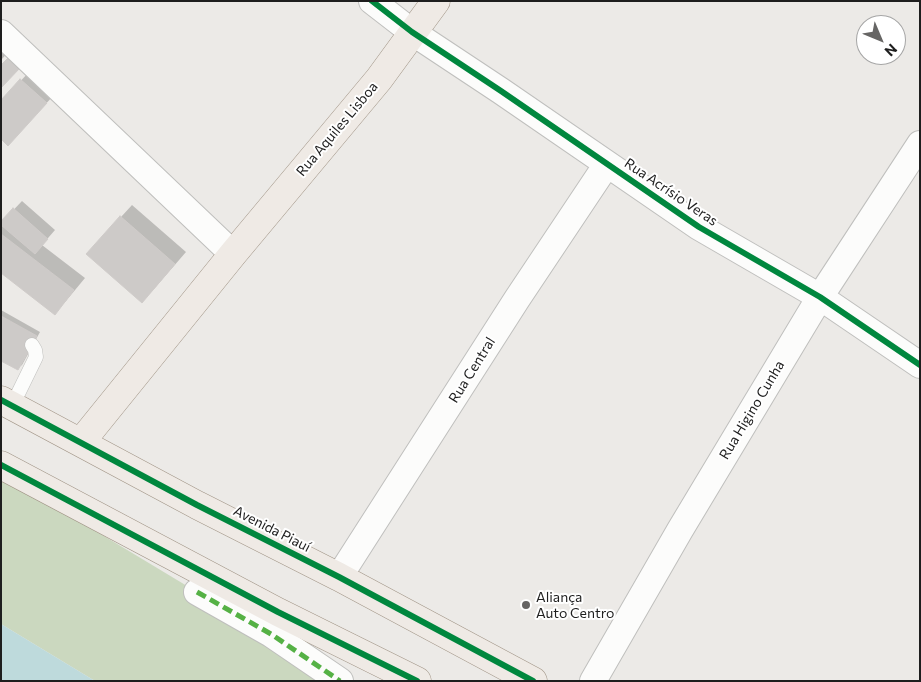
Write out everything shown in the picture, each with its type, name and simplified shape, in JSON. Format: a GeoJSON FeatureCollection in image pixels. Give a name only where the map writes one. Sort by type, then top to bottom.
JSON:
{"type":"FeatureCollection","features":[{"type":"Feature","properties":{"kind":"main road","name":"Rua Aquiles Lisboa"},"geometry":{"type":"LineString","coordinates":[[81,442],[233,254],[379,80],[436,1]]}},
{"type":"Feature","properties":{"kind":"main road","name":"Avenida Piauí"},"geometry":{"type":"LineString","coordinates":[[7,403],[533,681]]}},
{"type":"Feature","properties":{"kind":"main road"},"geometry":{"type":"LineString","coordinates":[[1,465],[278,612],[417,681]]}},
{"type":"Feature","properties":{"kind":"main road"},"geometry":{"type":"LineString","coordinates":[[278,612],[372,681]]}},
{"type":"Feature","properties":{"kind":"street","name":"Rua Acrísio Veras"},"geometry":{"type":"LineString","coordinates":[[372,1],[412,32],[699,227],[820,297],[920,365]]}},
{"type":"Feature","properties":{"kind":"street"},"geometry":{"type":"LineString","coordinates":[[1,33],[233,254]]}},
{"type":"Feature","properties":{"kind":"street","name":"Rua Higino Cunha"},"geometry":{"type":"LineString","coordinates":[[593,681],[680,530],[820,297],[920,144]]}},
{"type":"Feature","properties":{"kind":"street","name":"Rua Central"},"geometry":{"type":"LineString","coordinates":[[339,577],[517,299],[607,164]]}},
{"type":"Feature","properties":{"kind":"street"},"geometry":{"type":"LineString","coordinates":[[197,592],[271,634],[340,681]]}},
{"type":"Feature","properties":{"kind":"lane"},"geometry":{"type":"LineString","coordinates":[[7,403],[36,357],[32,346]]}},
{"type":"Feature","properties":{"kind":"green space"},"geometry":{"type":"Polygon","coordinates":[[[1,474],[340,681],[95,681],[1,624],[1,474]]]}},
{"type":"Feature","properties":{"kind":"water"},"geometry":{"type":"Polygon","coordinates":[[[1,624],[95,681],[1,681],[1,624]]]}},
{"type":"Feature","properties":{"kind":"building"},"geometry":{"type":"Polygon","coordinates":[[[9,57],[20,68],[1,88],[1,65],[9,57]]]}},
{"type":"Feature","properties":{"kind":"building"},"geometry":{"type":"Polygon","coordinates":[[[20,79],[47,103],[8,146],[1,139],[1,100],[20,79]]]}},
{"type":"Feature","properties":{"kind":"building"},"geometry":{"type":"Polygon","coordinates":[[[13,208],[48,239],[35,254],[1,225],[1,221],[13,208]]]}},
{"type":"Feature","properties":{"kind":"building"},"geometry":{"type":"Polygon","coordinates":[[[120,216],[175,264],[142,303],[86,254],[120,216]]]}},
{"type":"Feature","properties":{"kind":"building"},"geometry":{"type":"Polygon","coordinates":[[[1,234],[74,290],[55,315],[1,273],[1,234]]]}},
{"type":"Feature","properties":{"kind":"building"},"geometry":{"type":"Polygon","coordinates":[[[1,316],[37,336],[18,370],[1,361],[1,316]]]}},
{"type":"Feature","properties":{"kind":"marked path"},"geometry":{"type":"LineString","coordinates":[[197,592],[271,634],[340,681]]}},
{"type":"Feature","properties":{"kind":"cycle path"},"geometry":{"type":"LineString","coordinates":[[372,1],[412,32],[699,227],[820,297],[920,365]]}},
{"type":"Feature","properties":{"kind":"cycle path"},"geometry":{"type":"LineString","coordinates":[[1,400],[533,681]]}},
{"type":"Feature","properties":{"kind":"cycle path"},"geometry":{"type":"LineString","coordinates":[[1,465],[278,612],[417,681]]}},
{"type":"Feature","properties":{"kind":"place","name":"Aliança Auto Centro"},"geometry":{"type":"Point","coordinates":[526,605]}}]}
